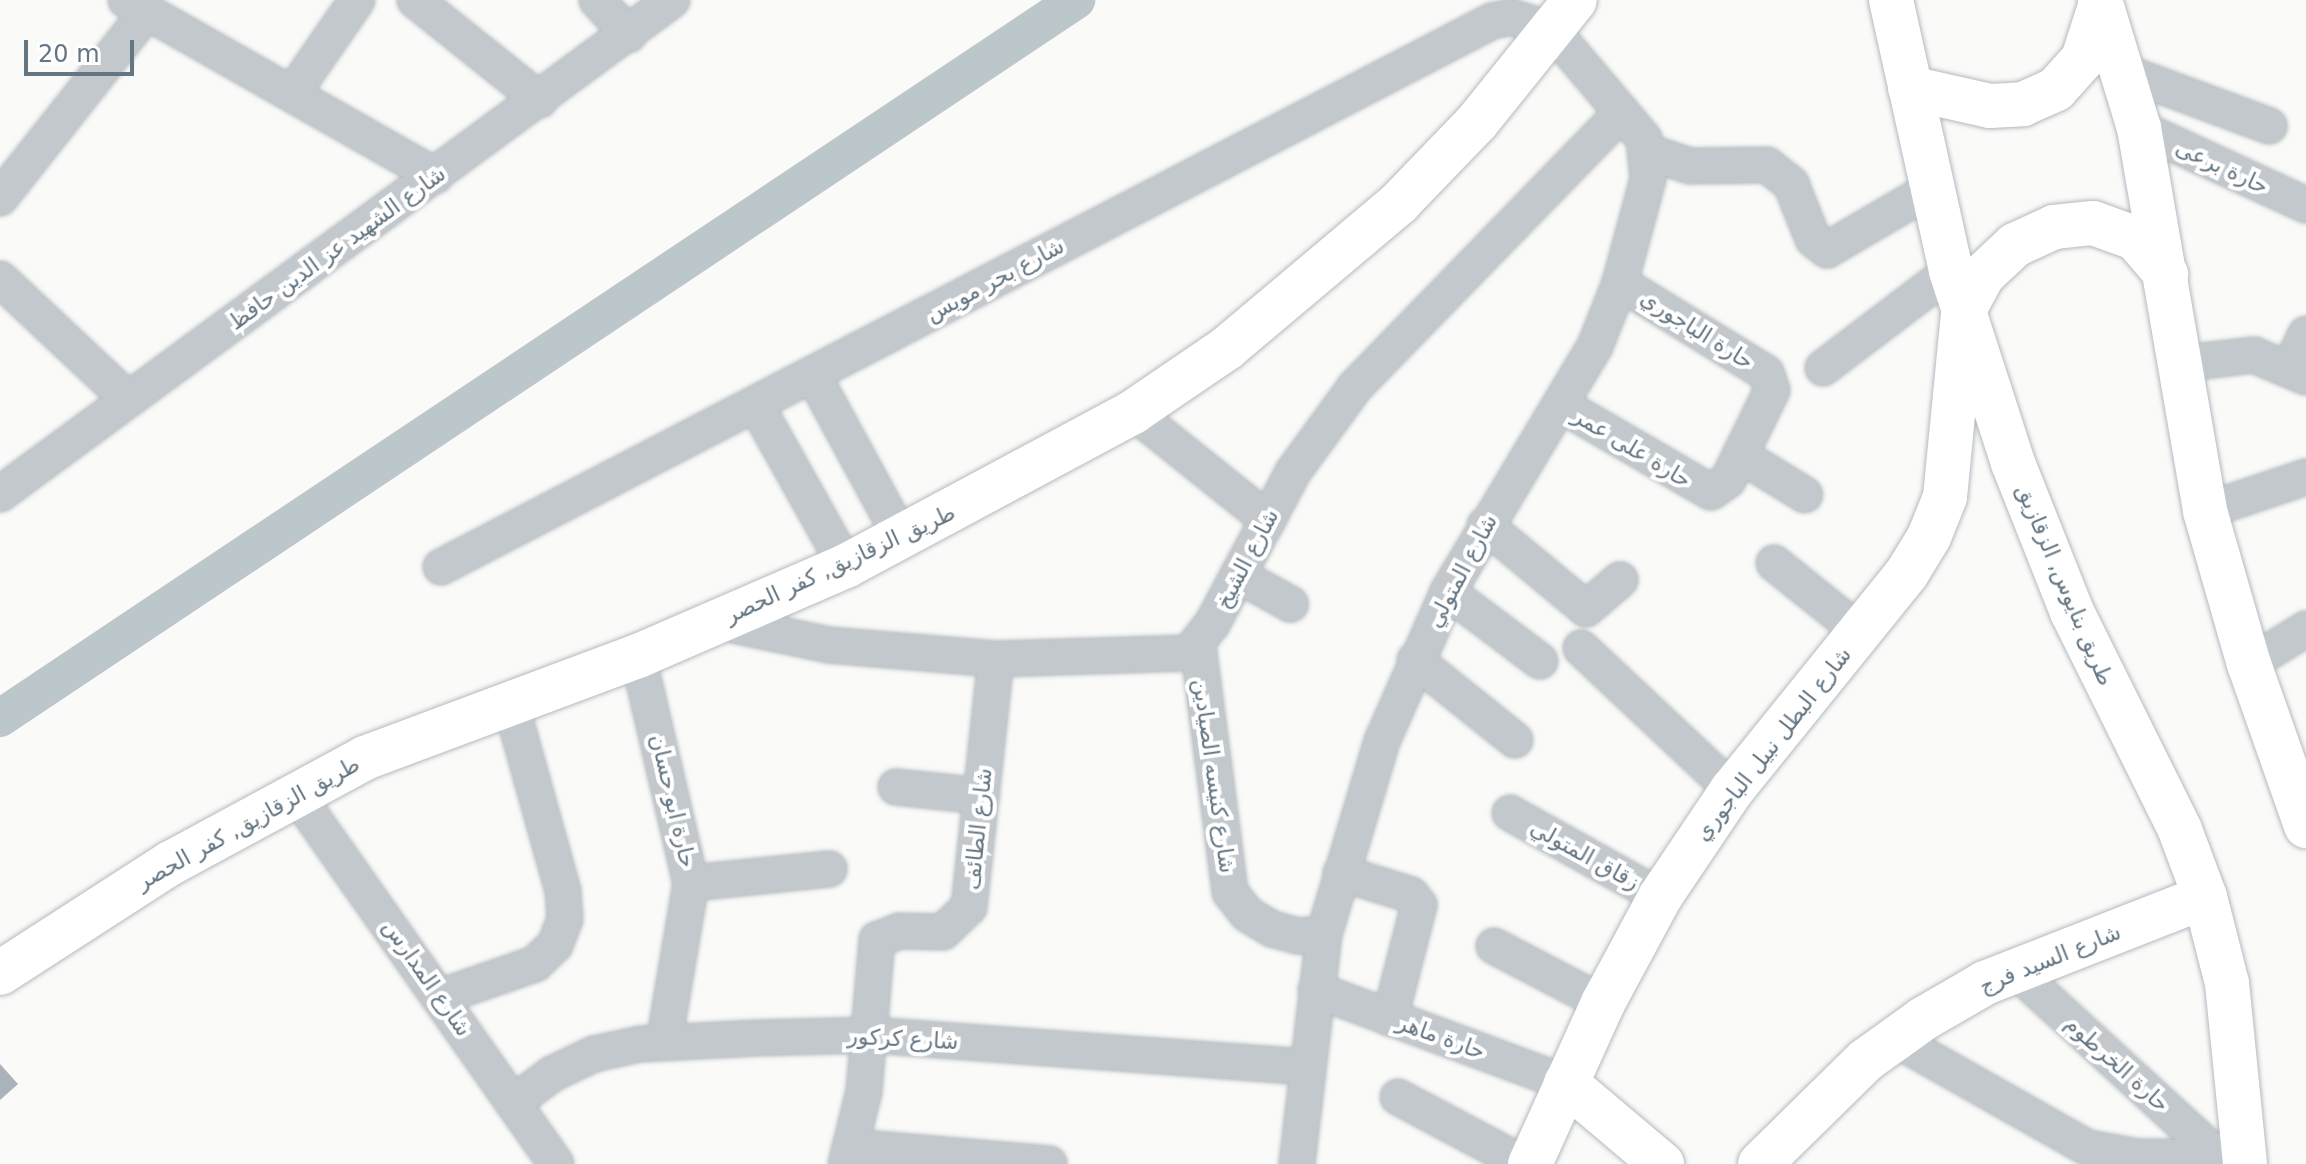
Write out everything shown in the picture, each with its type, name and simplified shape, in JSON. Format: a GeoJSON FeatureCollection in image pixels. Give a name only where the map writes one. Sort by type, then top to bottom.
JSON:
{"type":"FeatureCollection","features":[{"type":"Feature","properties":{"kind":"main road","name":"طريق بنايوس, الزقازيق"},"geometry":{"type":"LineString","coordinates":[[1891,0],[1951,271],[2013,463],[2072,612],[2180,830],[2205,897],[2227,983],[2236,1159]]}},
{"type":"Feature","properties":{"kind":"main road"},"geometry":{"type":"LineString","coordinates":[[1910,88],[1990,106],[2023,104],[2056,89],[2083,59],[2101,1]]}},
{"type":"Feature","properties":{"kind":"main road"},"geometry":{"type":"LineString","coordinates":[[2101,1],[2139,128],[2205,511],[2249,664],[2306,826]]}},
{"type":"Feature","properties":{"kind":"main road","name":"طريق الزقازيق, كفر الحصر"},"geometry":{"type":"LineString","coordinates":[[0,973],[171,863],[365,758],[638,656],[846,566],[902,539],[1133,412],[1271,314],[1399,203],[1477,122],[1564,15]]}},
{"type":"Feature","properties":{"kind":"main road"},"geometry":{"type":"LineString","coordinates":[[1963,312],[1983,275],[2015,245],[2054,227],[2093,223],[2135,238],[2166,274]]}},
{"type":"Feature","properties":{"kind":"main road","name":"شارع البطل نبيل الباجوري"},"geometry":{"type":"LineString","coordinates":[[1530,1164],[1603,1003],[1660,897],[1732,790],[1907,573],[1945,497],[1963,312]]}},
{"type":"Feature","properties":{"kind":"main road","name":"شارع السيد فرج"},"geometry":{"type":"LineString","coordinates":[[1760,1164],[1812,1108],[1895,1039],[1985,983],[2205,897]]}},
{"type":"Feature","properties":{"kind":"main road"},"geometry":{"type":"LineString","coordinates":[[1566,1083],[1662,1164]]}},
{"type":"Feature","properties":{"kind":"street"},"geometry":{"type":"LineString","coordinates":[[415,0],[540,100]]}},
{"type":"Feature","properties":{"kind":"street"},"geometry":{"type":"LineString","coordinates":[[597,0],[629,35]]}},
{"type":"Feature","properties":{"kind":"street","name":"شارع الشهيد عز الدين حافظ"},"geometry":{"type":"LineString","coordinates":[[0,494],[629,35],[672,0]]}},
{"type":"Feature","properties":{"kind":"street"},"geometry":{"type":"LineString","coordinates":[[292,94],[345,4]]}},
{"type":"Feature","properties":{"kind":"street"},"geometry":{"type":"LineString","coordinates":[[0,198],[137,6],[436,176]]}},
{"type":"Feature","properties":{"kind":"street"},"geometry":{"type":"LineString","coordinates":[[1564,15],[1621,113],[1648,152],[1690,166],[1767,165],[1791,184],[1813,239],[1827,250],[1933,188]]}},
{"type":"Feature","properties":{"kind":"street","name":"شارع بحر مويس"},"geometry":{"type":"LineString","coordinates":[[441,567],[1492,21],[1511,17],[1564,15]]}},
{"type":"Feature","properties":{"kind":"street"},"geometry":{"type":"LineString","coordinates":[[2124,72],[2269,126]]}},
{"type":"Feature","properties":{"kind":"street","name":"شارع الشيخ"},"geometry":{"type":"LineString","coordinates":[[1198,645],[1300,461],[1355,387],[1621,113]]}},
{"type":"Feature","properties":{"kind":"street","name":"حارة برعى"},"geometry":{"type":"LineString","coordinates":[[2139,128],[2306,205]]}},
{"type":"Feature","properties":{"kind":"street","name":"شارع المتولي"},"geometry":{"type":"LineString","coordinates":[[1297,1164],[1324,934],[1382,741],[1415,660],[1448,592],[1485,525],[1563,406],[1620,283],[1648,179],[1648,152]]}},
{"type":"Feature","properties":{"kind":"street"},"geometry":{"type":"LineString","coordinates":[[1823,368],[1951,271]]}},
{"type":"Feature","properties":{"kind":"street"},"geometry":{"type":"LineString","coordinates":[[0,279],[128,399]]}},
{"type":"Feature","properties":{"kind":"street","name":"حارة الباجوري"},"geometry":{"type":"LineString","coordinates":[[1620,283],[1770,378],[1772,390],[1721,489],[1700,489]]}},
{"type":"Feature","properties":{"kind":"street"},"geometry":{"type":"LineString","coordinates":[[2178,364],[2244,355],[2298,371],[2306,334]]}},
{"type":"Feature","properties":{"kind":"street"},"geometry":{"type":"LineString","coordinates":[[813,375],[902,539]]}},
{"type":"Feature","properties":{"kind":"street"},"geometry":{"type":"LineString","coordinates":[[756,405],[846,566]]}},
{"type":"Feature","properties":{"kind":"street","name":"حارة على عمر"},"geometry":{"type":"LineString","coordinates":[[1563,406],[1700,489]]}},
{"type":"Feature","properties":{"kind":"street"},"geometry":{"type":"LineString","coordinates":[[1133,412],[1268,520]]}},
{"type":"Feature","properties":{"kind":"street"},"geometry":{"type":"LineString","coordinates":[[1740,455],[1805,495]]}},
{"type":"Feature","properties":{"kind":"street"},"geometry":{"type":"LineString","coordinates":[[2205,511],[2304,482]]}},
{"type":"Feature","properties":{"kind":"street"},"geometry":{"type":"LineString","coordinates":[[1485,525],[1586,609],[1620,580]]}},
{"type":"Feature","properties":{"kind":"street"},"geometry":{"type":"LineString","coordinates":[[1774,563],[1860,632]]}},
{"type":"Feature","properties":{"kind":"street"},"geometry":{"type":"LineString","coordinates":[[1238,575],[1290,604]]}},
{"type":"Feature","properties":{"kind":"street"},"geometry":{"type":"LineString","coordinates":[[1448,592],[1540,661]]}},
{"type":"Feature","properties":{"kind":"street"},"geometry":{"type":"LineString","coordinates":[[719,622],[829,645],[996,659],[1172,657],[1198,645]]}},
{"type":"Feature","properties":{"kind":"street"},"geometry":{"type":"LineString","coordinates":[[2249,664],[2306,629]]}},
{"type":"Feature","properties":{"kind":"street","name":"شارع كنيسه الصيادين"},"geometry":{"type":"LineString","coordinates":[[1198,645],[1230,892],[1247,914],[1272,929],[1324,934]]}},
{"type":"Feature","properties":{"kind":"street"},"geometry":{"type":"LineString","coordinates":[[1581,648],[1732,790]]}},
{"type":"Feature","properties":{"kind":"street","name":"حارة ابو حسان"},"geometry":{"type":"LineString","coordinates":[[638,656],[691,883],[664,1042]]}},
{"type":"Feature","properties":{"kind":"street","name":"شارع الطائف"},"geometry":{"type":"LineString","coordinates":[[849,1155],[871,1035],[872,952],[877,940],[899,931],[943,932],[969,907],[996,659]]}},
{"type":"Feature","properties":{"kind":"street"},"geometry":{"type":"LineString","coordinates":[[1415,660],[1515,740]]}},
{"type":"Feature","properties":{"kind":"street"},"geometry":{"type":"LineString","coordinates":[[440,997],[535,964],[555,945],[565,919],[563,891],[511,705]]}},
{"type":"Feature","properties":{"kind":"street"},"geometry":{"type":"LineString","coordinates":[[896,787],[982,796]]}},
{"type":"Feature","properties":{"kind":"street","name":"شارع المدارس"},"geometry":{"type":"LineString","coordinates":[[296,794],[556,1164]]}},
{"type":"Feature","properties":{"kind":"street","name":"زقاق المتولي"},"geometry":{"type":"LineString","coordinates":[[1510,813],[1660,897]]}},
{"type":"Feature","properties":{"kind":"street"},"geometry":{"type":"LineString","coordinates":[[691,883],[829,869]]}},
{"type":"Feature","properties":{"kind":"street"},"geometry":{"type":"LineString","coordinates":[[1341,873],[1411,895],[1419,905],[1390,1018]]}},
{"type":"Feature","properties":{"kind":"street"},"geometry":{"type":"LineString","coordinates":[[1494,946],[1603,1003]]}},
{"type":"Feature","properties":{"kind":"street","name":"حارة الخرطوم"},"geometry":{"type":"LineString","coordinates":[[2016,971],[2236,1159]]}},
{"type":"Feature","properties":{"kind":"street","name":"حارة ماهر"},"geometry":{"type":"LineString","coordinates":[[1316,990],[1566,1083]]}},
{"type":"Feature","properties":{"kind":"street","name":"شارع كركور"},"geometry":{"type":"LineString","coordinates":[[513,1103],[552,1074],[594,1054],[664,1042],[871,1035],[1307,1067]]}},
{"type":"Feature","properties":{"kind":"street"},"geometry":{"type":"LineString","coordinates":[[1895,1039],[2088,1148],[2138,1157],[2236,1159]]}},
{"type":"Feature","properties":{"kind":"street"},"geometry":{"type":"LineString","coordinates":[[1398,1097],[1524,1164]]}},
{"type":"Feature","properties":{"kind":"street"},"geometry":{"type":"LineString","coordinates":[[849,1155],[1049,1164]]}},
{"type":"Feature","properties":{"kind":"building"},"geometry":{"type":"Polygon","coordinates":[[[0,1064],[18,1084],[0,1100],[0,1064]]]}},
{"type":"Feature","properties":{"kind":"waterway"},"geometry":{"type":"LineString","coordinates":[[0,718],[1076,0]]}}]}
